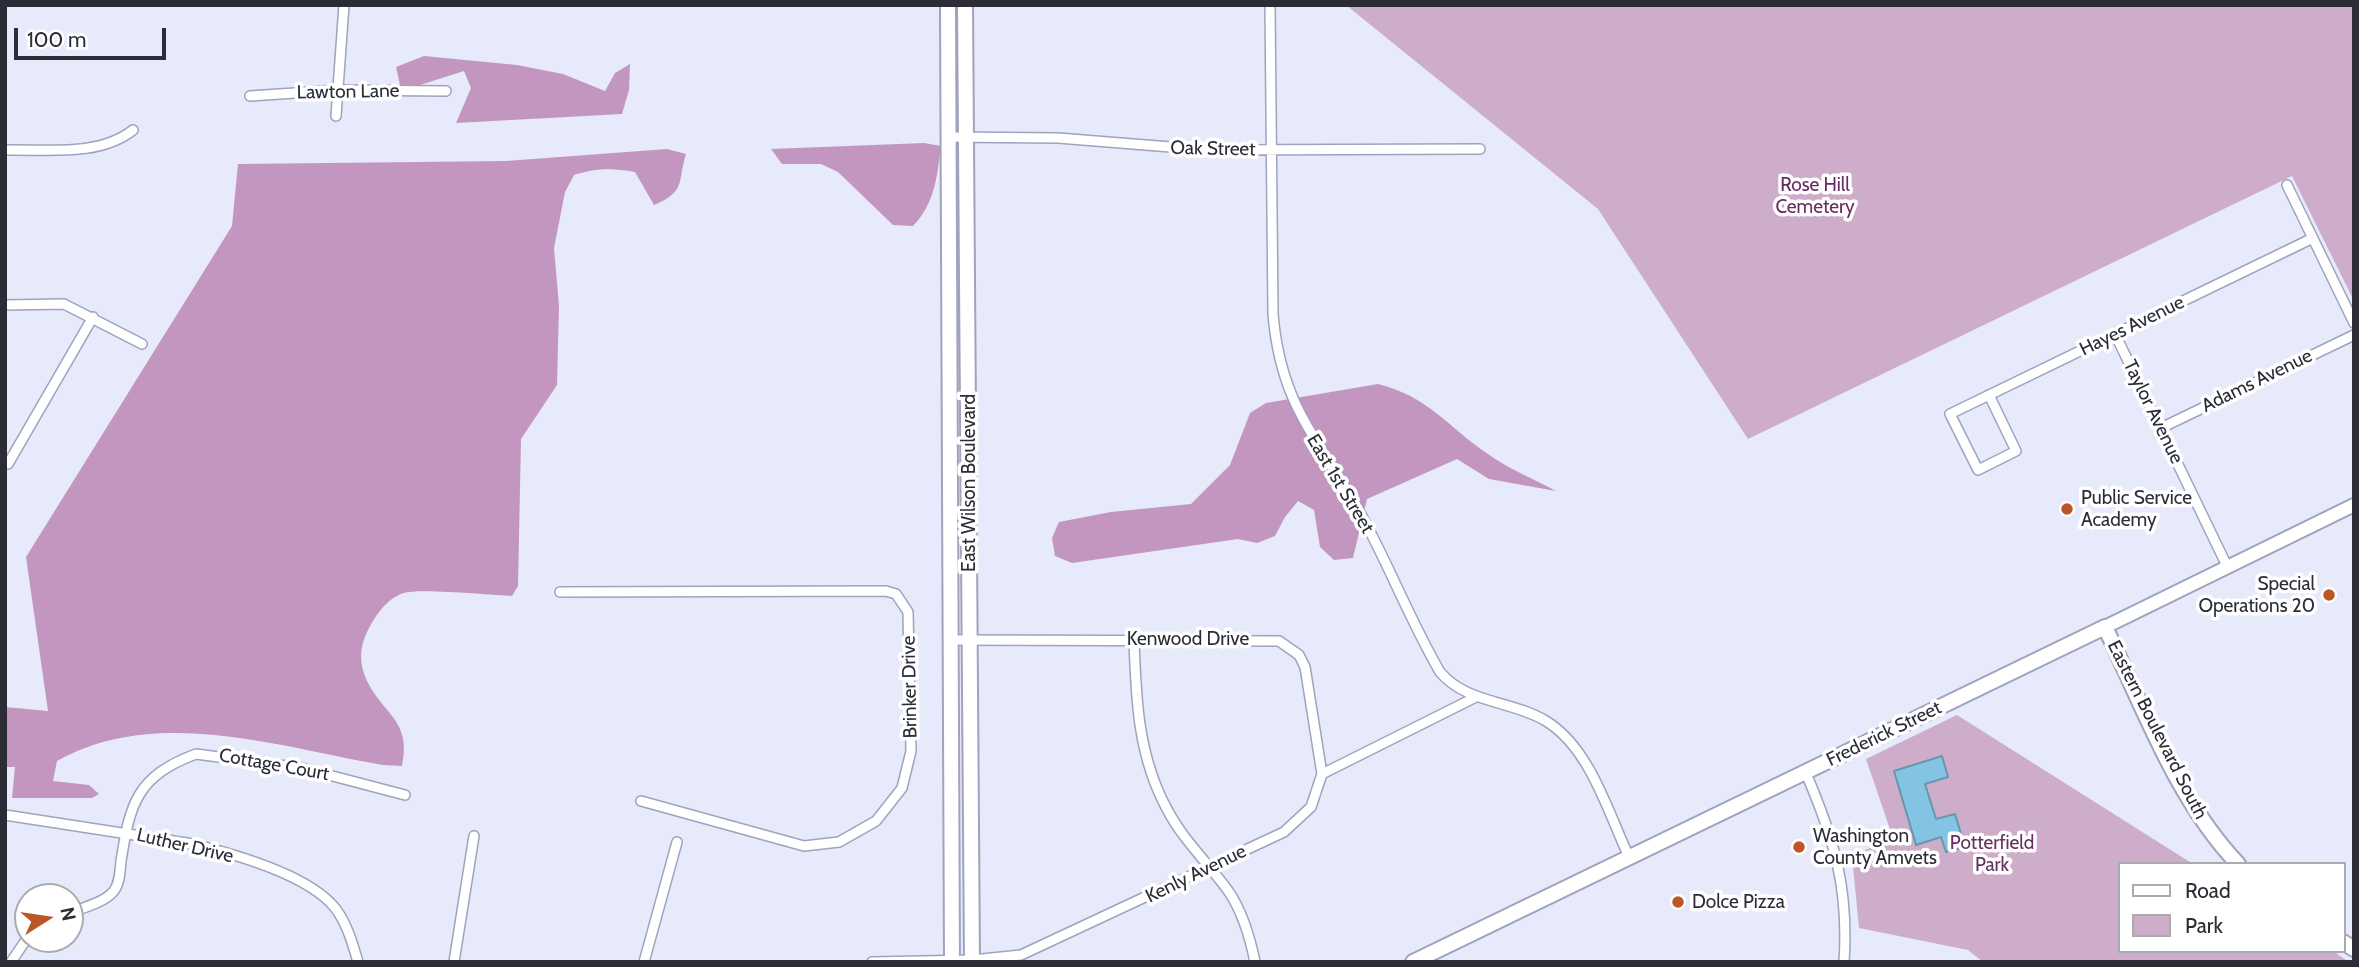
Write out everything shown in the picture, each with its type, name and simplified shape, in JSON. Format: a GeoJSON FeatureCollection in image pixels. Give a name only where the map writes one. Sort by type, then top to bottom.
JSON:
{"type":"FeatureCollection","features":[{"type":"Feature","properties":{"kind":"main road","name":"East Wilson Boulevard"},"geometry":{"type":"LineString","coordinates":[[948,5],[952,961]]}},
{"type":"Feature","properties":{"kind":"main road","name":"East Wilson Boulevard"},"geometry":{"type":"LineString","coordinates":[[965,5],[972,961]]}},
{"type":"Feature","properties":{"kind":"main road","name":"Frederick Street"},"geometry":{"type":"LineString","coordinates":[[1413,962],[2354,505]]}},
{"type":"Feature","properties":{"kind":"main road","name":"Eastern Boulevard South"},"geometry":{"type":"LineString","coordinates":[[2105,627],[2193,805],[2211,833],[2236,862]]}},
{"type":"Feature","properties":{"kind":"street"},"geometry":{"type":"LineString","coordinates":[[336,116],[344,5]]}},
{"type":"Feature","properties":{"kind":"street","name":"East 1st Street"},"geometry":{"type":"LineString","coordinates":[[1270,5],[1273,314],[1276,350],[1285,383],[1303,421],[1361,515],[1440,672],[1458,690],[1532,714],[1567,738],[1585,763],[1629,857]]}},
{"type":"Feature","properties":{"kind":"street","name":"Lawton Lane"},"geometry":{"type":"LineString","coordinates":[[250,96],[339,90],[446,91]]}},
{"type":"Feature","properties":{"kind":"street"},"geometry":{"type":"LineString","coordinates":[[5,150],[97,148],[124,138],[133,130]]}},
{"type":"Feature","properties":{"kind":"street","name":"Oak Street"},"geometry":{"type":"LineString","coordinates":[[947,137],[1058,138],[1172,149],[1480,149]]}},
{"type":"Feature","properties":{"kind":"street"},"geometry":{"type":"LineString","coordinates":[[2287,185],[2354,323]]}},
{"type":"Feature","properties":{"kind":"street","name":"Hayes Avenue"},"geometry":{"type":"LineString","coordinates":[[1989,395],[2016,452],[1978,470],[1950,414],[1989,395],[2313,238]]}},
{"type":"Feature","properties":{"kind":"street"},"geometry":{"type":"LineString","coordinates":[[5,305],[64,304],[142,344]]}},
{"type":"Feature","properties":{"kind":"street"},"geometry":{"type":"LineString","coordinates":[[8,464],[93,317]]}},
{"type":"Feature","properties":{"kind":"street","name":"Taylor Avenue"},"geometry":{"type":"LineString","coordinates":[[2115,334],[2227,566]]}},
{"type":"Feature","properties":{"kind":"street","name":"Adams Avenue"},"geometry":{"type":"LineString","coordinates":[[2161,428],[2354,335]]}},
{"type":"Feature","properties":{"kind":"street"},"geometry":{"type":"LineString","coordinates":[[5,442],[17,448]]}},
{"type":"Feature","properties":{"kind":"street","name":"Brinker Drive"},"geometry":{"type":"LineString","coordinates":[[559,592],[886,591],[896,594],[908,612],[911,641],[908,767],[902,788],[892,804],[860,833],[839,842],[804,846],[641,801]]}},
{"type":"Feature","properties":{"kind":"street"},"geometry":{"type":"LineString","coordinates":[[1134,639],[1136,708],[1147,762],[1168,811],[1239,910],[1255,962]]}},
{"type":"Feature","properties":{"kind":"street","name":"Kenwood Drive"},"geometry":{"type":"LineString","coordinates":[[950,640],[1265,639],[1291,647],[1305,667],[1322,774]]}},
{"type":"Feature","properties":{"kind":"street"},"geometry":{"type":"LineString","coordinates":[[1322,774],[1476,697]]}},
{"type":"Feature","properties":{"kind":"street","name":"Cottage Court"},"geometry":{"type":"LineString","coordinates":[[84,907],[105,899],[117,886],[125,833],[134,799],[141,789],[185,758],[196,754],[302,768],[405,795]]}},
{"type":"Feature","properties":{"kind":"street"},"geometry":{"type":"LineString","coordinates":[[1805,771],[1828,824],[1842,878],[1846,903],[1844,962]]}},
{"type":"Feature","properties":{"kind":"street","name":"Kenly Avenue"},"geometry":{"type":"LineString","coordinates":[[872,962],[972,961],[1021,955],[1045,946],[1284,832],[1311,807],[1322,774]]}},
{"type":"Feature","properties":{"kind":"street","name":"Luther Drive"},"geometry":{"type":"LineString","coordinates":[[5,815],[221,851],[313,888],[338,911],[358,962]]}},
{"type":"Feature","properties":{"kind":"street"},"geometry":{"type":"LineString","coordinates":[[454,962],[474,836]]}},
{"type":"Feature","properties":{"kind":"street"},"geometry":{"type":"LineString","coordinates":[[644,962],[677,842]]}},
{"type":"Feature","properties":{"kind":"green space","name":"Rose Hill Cemetery"},"geometry":{"type":"Polygon","coordinates":[[[1346,5],[2354,5],[2354,301],[2292,176],[1748,439],[1598,209],[1346,5]]]}},
{"type":"Feature","properties":{"kind":"green space","name":"Potterfield Park"},"geometry":{"type":"Polygon","coordinates":[[[1957,715],[2190,862],[2118,862],[2118,953],[2336,953],[2349,962],[1983,962],[1968,950],[1859,928],[1852,856],[1893,838],[1866,759],[1957,715]]]}},
{"type":"Feature","properties":{"kind":"shaded area"},"geometry":{"type":"Polygon","coordinates":[[[424,56],[517,65],[563,74],[605,91],[615,73],[630,64],[629,90],[622,114],[456,123],[471,88],[464,71],[420,85],[400,85],[396,67],[424,56]]]}},
{"type":"Feature","properties":{"kind":"shaded area"},"geometry":{"type":"Polygon","coordinates":[[[924,143],[941,146],[940,157],[930,199],[913,226],[893,225],[838,172],[821,164],[782,164],[771,149],[924,143]]]}},
{"type":"Feature","properties":{"kind":"shaded area"},"geometry":{"type":"Polygon","coordinates":[[[667,149],[686,154],[681,179],[672,195],[654,205],[635,172],[612,169],[574,175],[565,192],[554,248],[559,306],[557,385],[521,439],[518,586],[512,596],[439,591],[404,593],[383,608],[365,637],[361,656],[363,668],[374,693],[400,728],[404,751],[402,766],[383,765],[218,735],[135,735],[95,744],[57,761],[53,781],[89,785],[99,794],[92,798],[12,798],[15,767],[5,767],[5,707],[48,711],[26,557],[232,226],[238,164],[506,161],[667,149]]]}},
{"type":"Feature","properties":{"kind":"shaded area"},"geometry":{"type":"Polygon","coordinates":[[[1378,384],[1411,396],[1496,459],[1556,491],[1489,479],[1457,459],[1367,499],[1353,558],[1334,560],[1320,547],[1314,510],[1298,501],[1275,536],[1257,543],[1238,539],[1072,563],[1055,556],[1052,538],[1059,522],[1111,512],[1191,504],[1230,465],[1250,413],[1266,403],[1378,384]]]}},
{"type":"Feature","properties":{"kind":"water"},"geometry":{"type":"Polygon","coordinates":[[[1942,756],[1948,777],[1925,784],[1936,819],[1955,814],[1965,847],[1946,852],[1941,837],[1916,845],[1894,771],[1942,756]]]}},
{"type":"Feature","properties":{"kind":"place","name":"Public Service Academy"},"geometry":{"type":"Point","coordinates":[2067,509]}},
{"type":"Feature","properties":{"kind":"place","name":"Special Operations 20"},"geometry":{"type":"Point","coordinates":[2329,595]}},
{"type":"Feature","properties":{"kind":"place","name":"Washington County Amvets"},"geometry":{"type":"Point","coordinates":[1799,847]}},
{"type":"Feature","properties":{"kind":"place","name":"Dolce Pizza"},"geometry":{"type":"Point","coordinates":[1678,902]}}]}
